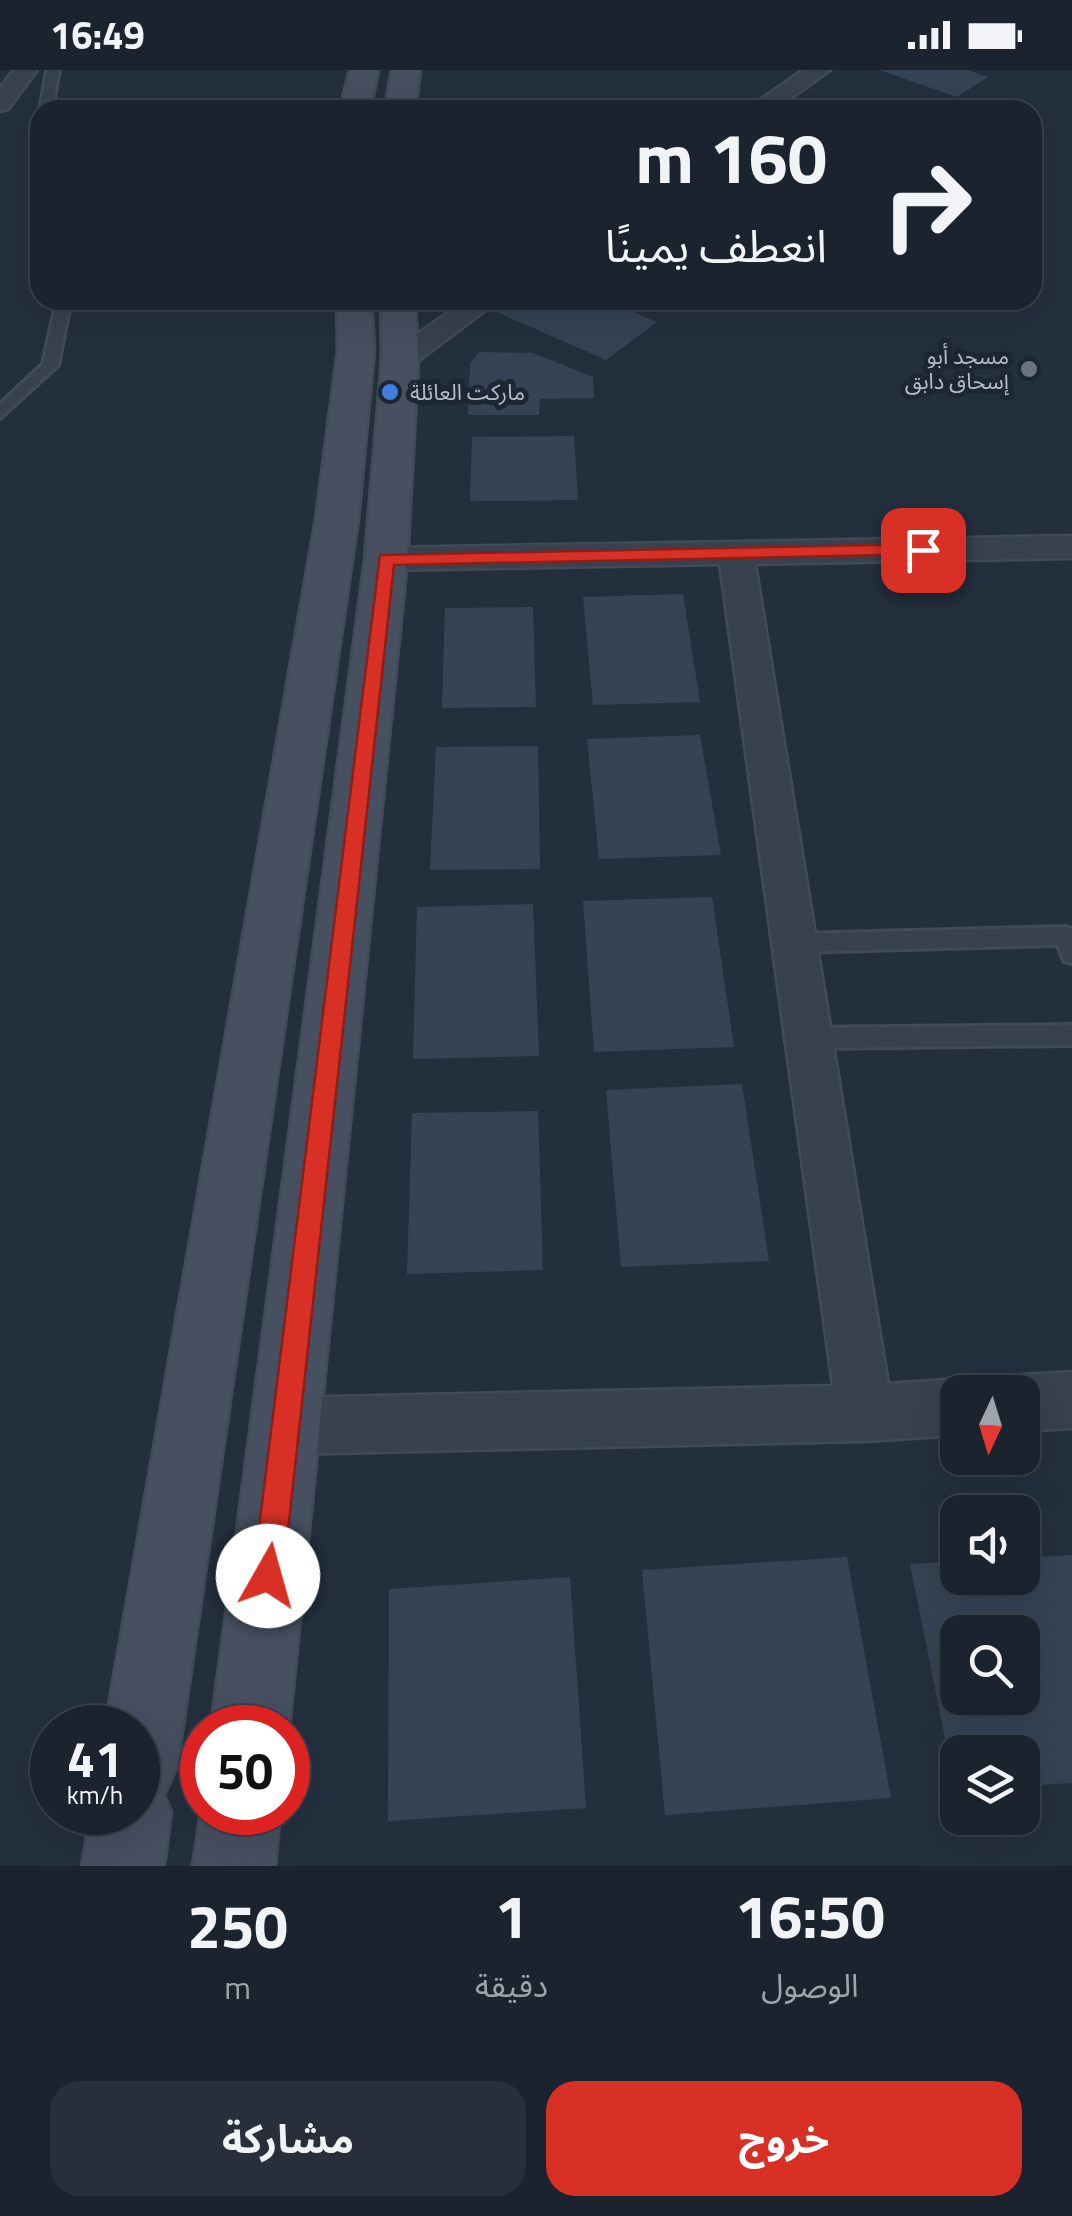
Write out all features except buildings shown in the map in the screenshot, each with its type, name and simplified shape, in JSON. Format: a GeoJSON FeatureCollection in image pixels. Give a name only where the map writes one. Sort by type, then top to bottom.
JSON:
{"type":"FeatureCollection","features":[{"type":"Feature","properties":{"kind":"main road"},"geometry":{"type":"LineString","coordinates":[[358,100],[364,70]]}},
{"type":"Feature","properties":{"kind":"main road"},"geometry":{"type":"LineString","coordinates":[[402,100],[406,70]]}},
{"type":"Feature","properties":{"kind":"main road"},"geometry":{"type":"LineString","coordinates":[[148,1705],[337,519],[356,350],[354,310]]}},
{"type":"Feature","properties":{"kind":"main road"},"geometry":{"type":"LineString","coordinates":[[253,1705],[386,560],[400,360],[398,310]]}},
{"type":"Feature","properties":{"kind":"main road"},"geometry":{"type":"LineString","coordinates":[[123,1866],[128,1835]]}},
{"type":"Feature","properties":{"kind":"main road"},"geometry":{"type":"LineString","coordinates":[[234,1866],[237,1835]]}},
{"type":"Feature","properties":{"kind":"street"},"geometry":{"type":"LineString","coordinates":[[773,100],[819,70]]}},
{"type":"Feature","properties":{"kind":"street"},"geometry":{"type":"LineString","coordinates":[[400,360],[471,310]]}},
{"type":"Feature","properties":{"kind":"street"},"geometry":{"type":"LineString","coordinates":[[386,560],[1072,547]]}},
{"type":"Feature","properties":{"kind":"street"},"geometry":{"type":"LineString","coordinates":[[736,553],[865,1412]]}},
{"type":"Feature","properties":{"kind":"street"},"geometry":{"type":"LineString","coordinates":[[1040,1402],[1072,1400]]}},
{"type":"Feature","properties":{"kind":"street"},"geometry":{"type":"LineString","coordinates":[[286,1426],[940,1408]]}},
{"type":"Feature","properties":{"kind":"lane"},"geometry":{"type":"LineString","coordinates":[[48,100],[52,70]]}},
{"type":"Feature","properties":{"kind":"lane"},"geometry":{"type":"LineString","coordinates":[[0,413],[50,365],[62,310]]}},
{"type":"Feature","properties":{"kind":"lane"},"geometry":{"type":"LineString","coordinates":[[794,943],[1065,936],[1072,954]]}},
{"type":"Feature","properties":{"kind":"lane"},"geometry":{"type":"LineString","coordinates":[[809,1038],[1072,1036]]}},
{"type":"Feature","properties":{"kind":"place","name":"مسجد أبو إسحاق دابق"},"geometry":{"type":"Point","coordinates":[1029,369]}},
{"type":"Feature","properties":{"kind":"place","name":"ماركت العائلة"},"geometry":{"type":"Point","coordinates":[390,392]}},
{"type":"Feature","properties":{"kind":"route"},"geometry":{"type":"LineString","coordinates":[[268,1576],[386,560],[923,550]]}}]}
